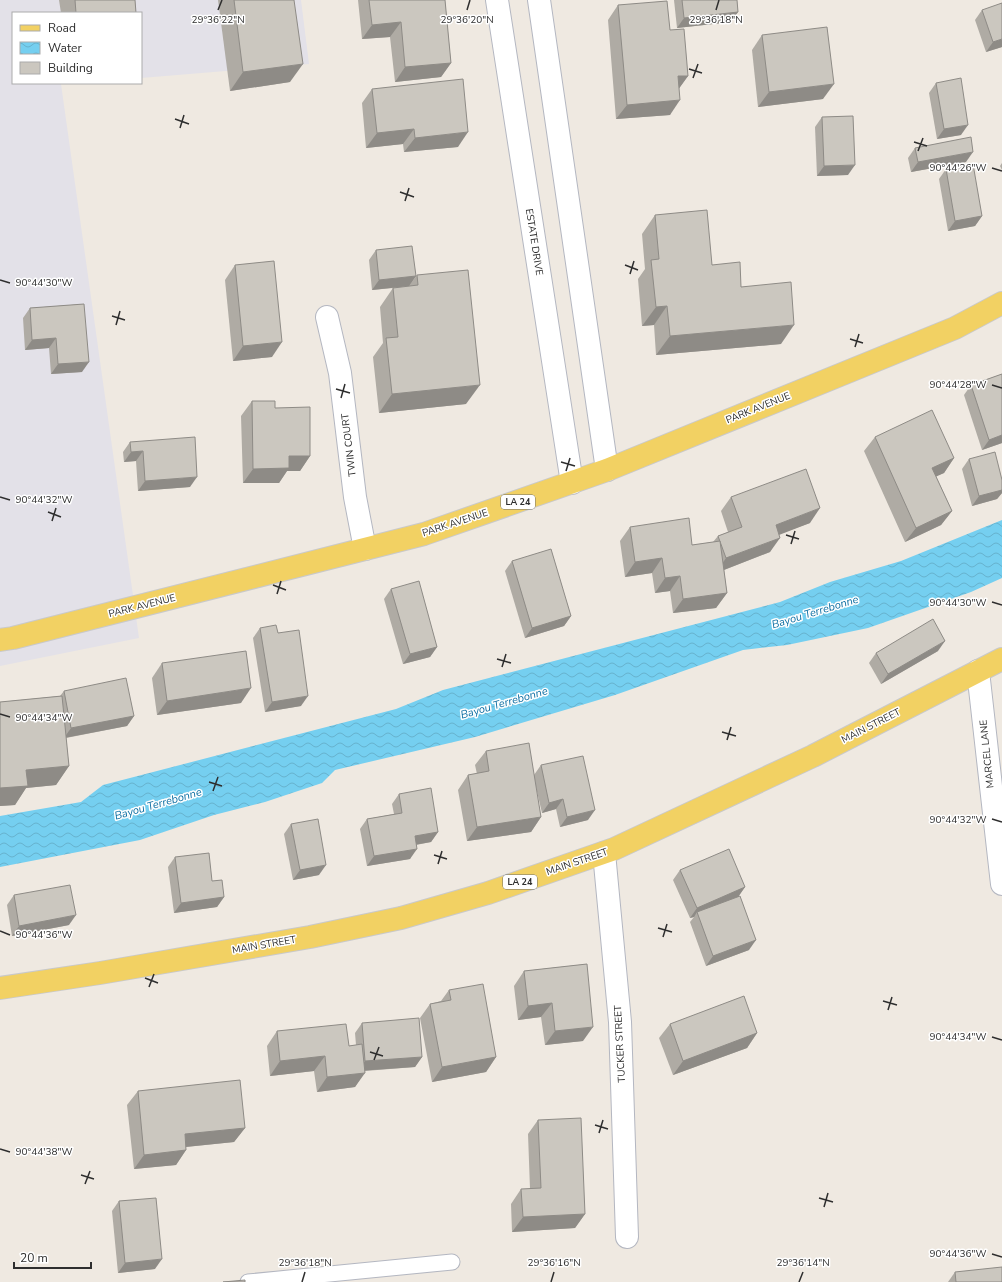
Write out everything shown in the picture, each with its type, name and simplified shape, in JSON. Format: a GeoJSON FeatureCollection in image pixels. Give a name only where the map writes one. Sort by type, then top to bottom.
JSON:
{"type":"FeatureCollection","features":[{"type":"Feature","properties":{"kind":"main road","name":"PARK AVENUE"},"geometry":{"type":"LineString","coordinates":[[0,640],[13,638],[424,534],[607,470],[955,328],[1002,303]]}},
{"type":"Feature","properties":{"kind":"main road","name":"MAIN STREET"},"geometry":{"type":"LineString","coordinates":[[0,988],[100,973],[302,938],[401,918],[488,893],[614,849],[813,756],[1002,659]]}},
{"type":"Feature","properties":{"kind":"street","name":"ESTATE DRIVE"},"geometry":{"type":"LineString","coordinates":[[497,0],[572,483]]}},
{"type":"Feature","properties":{"kind":"street"},"geometry":{"type":"LineString","coordinates":[[539,0],[607,470]]}},
{"type":"Feature","properties":{"kind":"street","name":"TWIN COURT"},"geometry":{"type":"LineString","coordinates":[[327,317],[340,373],[354,497],[365,549]]}},
{"type":"Feature","properties":{"kind":"street","name":"MARCEL LANE"},"geometry":{"type":"LineString","coordinates":[[978,671],[1002,884]]}},
{"type":"Feature","properties":{"kind":"street","name":"TUCKER STREET"},"geometry":{"type":"LineString","coordinates":[[604,852],[620,1022],[626,1237]]}},
{"type":"Feature","properties":{"kind":"lane"},"geometry":{"type":"LineString","coordinates":[[248,1282],[452,1262]]}},
{"type":"Feature","properties":{"kind":"shaded area"},"geometry":{"type":"Polygon","coordinates":[[[0,0],[301,0],[309,64],[142,78],[142,12],[12,12],[12,84],[61,84],[139,638],[0,666],[0,0]]]}},
{"type":"Feature","properties":{"kind":"water","name":"Bayou Terrebonne"},"geometry":{"type":"Polygon","coordinates":[[[1002,520],[1002,578],[971,592],[868,628],[787,645],[743,650],[615,695],[475,737],[335,770],[322,783],[265,802],[214,815],[140,840],[0,867],[0,816],[81,802],[103,785],[396,709],[443,690],[780,602],[830,582],[901,561],[1002,520]]]}},
{"type":"Feature","properties":{"kind":"building"},"geometry":{"type":"Polygon","coordinates":[[[75,0],[135,0],[136,12],[76,12],[75,0]]]}},
{"type":"Feature","properties":{"kind":"building"},"geometry":{"type":"Polygon","coordinates":[[[234,0],[294,0],[303,64],[243,72],[234,0]]]}},
{"type":"Feature","properties":{"kind":"building"},"geometry":{"type":"Polygon","coordinates":[[[369,0],[445,0],[451,63],[405,67],[401,22],[372,25],[369,0]]]}},
{"type":"Feature","properties":{"kind":"building"},"geometry":{"type":"Polygon","coordinates":[[[682,0],[737,0],[738,12],[684,18],[682,0]]]}},
{"type":"Feature","properties":{"kind":"building"},"geometry":{"type":"Polygon","coordinates":[[[667,1],[670,30],[684,29],[688,76],[678,76],[680,100],[627,105],[618,5],[667,1]]]}},
{"type":"Feature","properties":{"kind":"building"},"geometry":{"type":"Polygon","coordinates":[[[1002,3],[1002,39],[993,42],[982,10],[1002,3]]]}},
{"type":"Feature","properties":{"kind":"building"},"geometry":{"type":"Polygon","coordinates":[[[827,27],[834,84],[769,92],[762,35],[827,27]]]}},
{"type":"Feature","properties":{"kind":"building"},"geometry":{"type":"Polygon","coordinates":[[[961,78],[968,125],[944,129],[936,83],[961,78]]]}},
{"type":"Feature","properties":{"kind":"building"},"geometry":{"type":"Polygon","coordinates":[[[463,79],[468,132],[415,138],[414,129],[377,133],[372,89],[463,79]]]}},
{"type":"Feature","properties":{"kind":"building"},"geometry":{"type":"Polygon","coordinates":[[[853,116],[855,165],[824,166],[822,117],[853,116]]]}},
{"type":"Feature","properties":{"kind":"building"},"geometry":{"type":"Polygon","coordinates":[[[971,137],[973,152],[918,162],[915,148],[971,137]]]}},
{"type":"Feature","properties":{"kind":"building"},"geometry":{"type":"Polygon","coordinates":[[[973,164],[982,216],[955,221],[946,169],[973,164]]]}},
{"type":"Feature","properties":{"kind":"building"},"geometry":{"type":"Polygon","coordinates":[[[707,210],[712,265],[740,262],[741,287],[791,282],[794,325],[670,336],[667,306],[656,307],[651,260],[659,259],[655,215],[707,210]]]}},
{"type":"Feature","properties":{"kind":"building"},"geometry":{"type":"Polygon","coordinates":[[[412,246],[416,276],[379,280],[376,250],[412,246]]]}},
{"type":"Feature","properties":{"kind":"building"},"geometry":{"type":"Polygon","coordinates":[[[274,261],[282,342],[243,346],[235,265],[274,261]]]}},
{"type":"Feature","properties":{"kind":"building"},"geometry":{"type":"Polygon","coordinates":[[[468,270],[480,385],[392,394],[386,338],[398,337],[393,288],[418,285],[417,275],[468,270]]]}},
{"type":"Feature","properties":{"kind":"building"},"geometry":{"type":"Polygon","coordinates":[[[84,304],[89,362],[58,364],[56,338],[32,340],[30,308],[84,304]]]}},
{"type":"Feature","properties":{"kind":"building"},"geometry":{"type":"Polygon","coordinates":[[[1002,374],[1002,435],[989,440],[971,385],[1002,374]]]}},
{"type":"Feature","properties":{"kind":"building"},"geometry":{"type":"Polygon","coordinates":[[[252,401],[275,401],[275,408],[310,407],[310,456],[289,456],[289,468],[253,469],[252,401]]]}},
{"type":"Feature","properties":{"kind":"building"},"geometry":{"type":"Polygon","coordinates":[[[932,410],[954,458],[932,468],[952,511],[916,528],[875,437],[932,410]]]}},
{"type":"Feature","properties":{"kind":"building"},"geometry":{"type":"Polygon","coordinates":[[[195,437],[197,477],[145,481],[143,451],[131,452],[130,442],[195,437]]]}},
{"type":"Feature","properties":{"kind":"building"},"geometry":{"type":"Polygon","coordinates":[[[995,452],[1002,480],[1002,490],[979,496],[969,459],[995,452]]]}},
{"type":"Feature","properties":{"kind":"building"},"geometry":{"type":"Polygon","coordinates":[[[806,469],[820,508],[776,525],[780,538],[726,558],[718,536],[742,527],[731,497],[806,469]]]}},
{"type":"Feature","properties":{"kind":"building"},"geometry":{"type":"Polygon","coordinates":[[[689,518],[692,545],[720,541],[727,593],[683,599],[680,576],[665,578],[662,558],[635,562],[630,527],[689,518]]]}},
{"type":"Feature","properties":{"kind":"building"},"geometry":{"type":"Polygon","coordinates":[[[551,549],[571,616],[532,628],[512,561],[551,549]]]}},
{"type":"Feature","properties":{"kind":"building"},"geometry":{"type":"Polygon","coordinates":[[[419,581],[437,647],[410,654],[391,589],[419,581]]]}},
{"type":"Feature","properties":{"kind":"building"},"geometry":{"type":"Polygon","coordinates":[[[933,619],[945,641],[888,674],[876,653],[933,619]]]}},
{"type":"Feature","properties":{"kind":"building"},"geometry":{"type":"Polygon","coordinates":[[[276,625],[278,633],[299,630],[308,696],[272,702],[260,628],[276,625]]]}},
{"type":"Feature","properties":{"kind":"building"},"geometry":{"type":"Polygon","coordinates":[[[246,651],[251,688],[167,701],[162,663],[246,651]]]}},
{"type":"Feature","properties":{"kind":"building"},"geometry":{"type":"Polygon","coordinates":[[[126,678],[134,716],[71,728],[64,691],[126,678]]]}},
{"type":"Feature","properties":{"kind":"building"},"geometry":{"type":"Polygon","coordinates":[[[62,696],[69,766],[26,770],[28,786],[0,788],[0,702],[62,696]]]}},
{"type":"Feature","properties":{"kind":"building"},"geometry":{"type":"Polygon","coordinates":[[[529,743],[541,817],[477,827],[468,775],[489,771],[486,751],[529,743]]]}},
{"type":"Feature","properties":{"kind":"building"},"geometry":{"type":"Polygon","coordinates":[[[583,756],[595,810],[567,817],[563,799],[549,803],[541,765],[583,756]]]}},
{"type":"Feature","properties":{"kind":"building"},"geometry":{"type":"Polygon","coordinates":[[[431,788],[438,832],[415,836],[417,849],[374,856],[367,819],[402,813],[399,794],[431,788]]]}},
{"type":"Feature","properties":{"kind":"building"},"geometry":{"type":"Polygon","coordinates":[[[318,819],[326,865],[300,870],[291,824],[318,819]]]}},
{"type":"Feature","properties":{"kind":"building"},"geometry":{"type":"Polygon","coordinates":[[[729,849],[745,887],[697,908],[680,870],[729,849]]]}},
{"type":"Feature","properties":{"kind":"building"},"geometry":{"type":"Polygon","coordinates":[[[209,853],[212,881],[222,880],[224,897],[181,903],[175,857],[209,853]]]}},
{"type":"Feature","properties":{"kind":"building"},"geometry":{"type":"Polygon","coordinates":[[[70,885],[76,915],[19,926],[14,895],[70,885]]]}},
{"type":"Feature","properties":{"kind":"building"},"geometry":{"type":"Polygon","coordinates":[[[740,896],[756,940],[713,956],[697,912],[740,896]]]}},
{"type":"Feature","properties":{"kind":"building"},"geometry":{"type":"Polygon","coordinates":[[[587,964],[593,1027],[555,1031],[552,1003],[528,1006],[524,971],[587,964]]]}},
{"type":"Feature","properties":{"kind":"building"},"geometry":{"type":"Polygon","coordinates":[[[483,984],[496,1057],[442,1067],[430,1004],[451,1000],[449,990],[483,984]]]}},
{"type":"Feature","properties":{"kind":"building"},"geometry":{"type":"Polygon","coordinates":[[[744,996],[757,1033],[683,1061],[670,1024],[744,996]]]}},
{"type":"Feature","properties":{"kind":"building"},"geometry":{"type":"Polygon","coordinates":[[[419,1018],[422,1057],[365,1061],[362,1023],[419,1018]]]}},
{"type":"Feature","properties":{"kind":"building"},"geometry":{"type":"Polygon","coordinates":[[[346,1024],[349,1046],[362,1044],[365,1073],[327,1077],[325,1056],[280,1061],[277,1031],[346,1024]]]}},
{"type":"Feature","properties":{"kind":"building"},"geometry":{"type":"Polygon","coordinates":[[[240,1080],[245,1128],[185,1134],[186,1150],[144,1155],[138,1091],[240,1080]]]}},
{"type":"Feature","properties":{"kind":"building"},"geometry":{"type":"Polygon","coordinates":[[[581,1118],[585,1214],[523,1217],[521,1189],[541,1188],[538,1120],[581,1118]]]}},
{"type":"Feature","properties":{"kind":"building"},"geometry":{"type":"Polygon","coordinates":[[[156,1198],[162,1259],[125,1263],[119,1201],[156,1198]]]}},
{"type":"Feature","properties":{"kind":"building"},"geometry":{"type":"Polygon","coordinates":[[[1002,1267],[1002,1282],[956,1282],[955,1272],[1002,1267]]]}},
{"type":"Feature","properties":{"kind":"building"},"geometry":{"type":"Polygon","coordinates":[[[245,1280],[245,1282],[223,1282],[245,1280]]]}}]}
